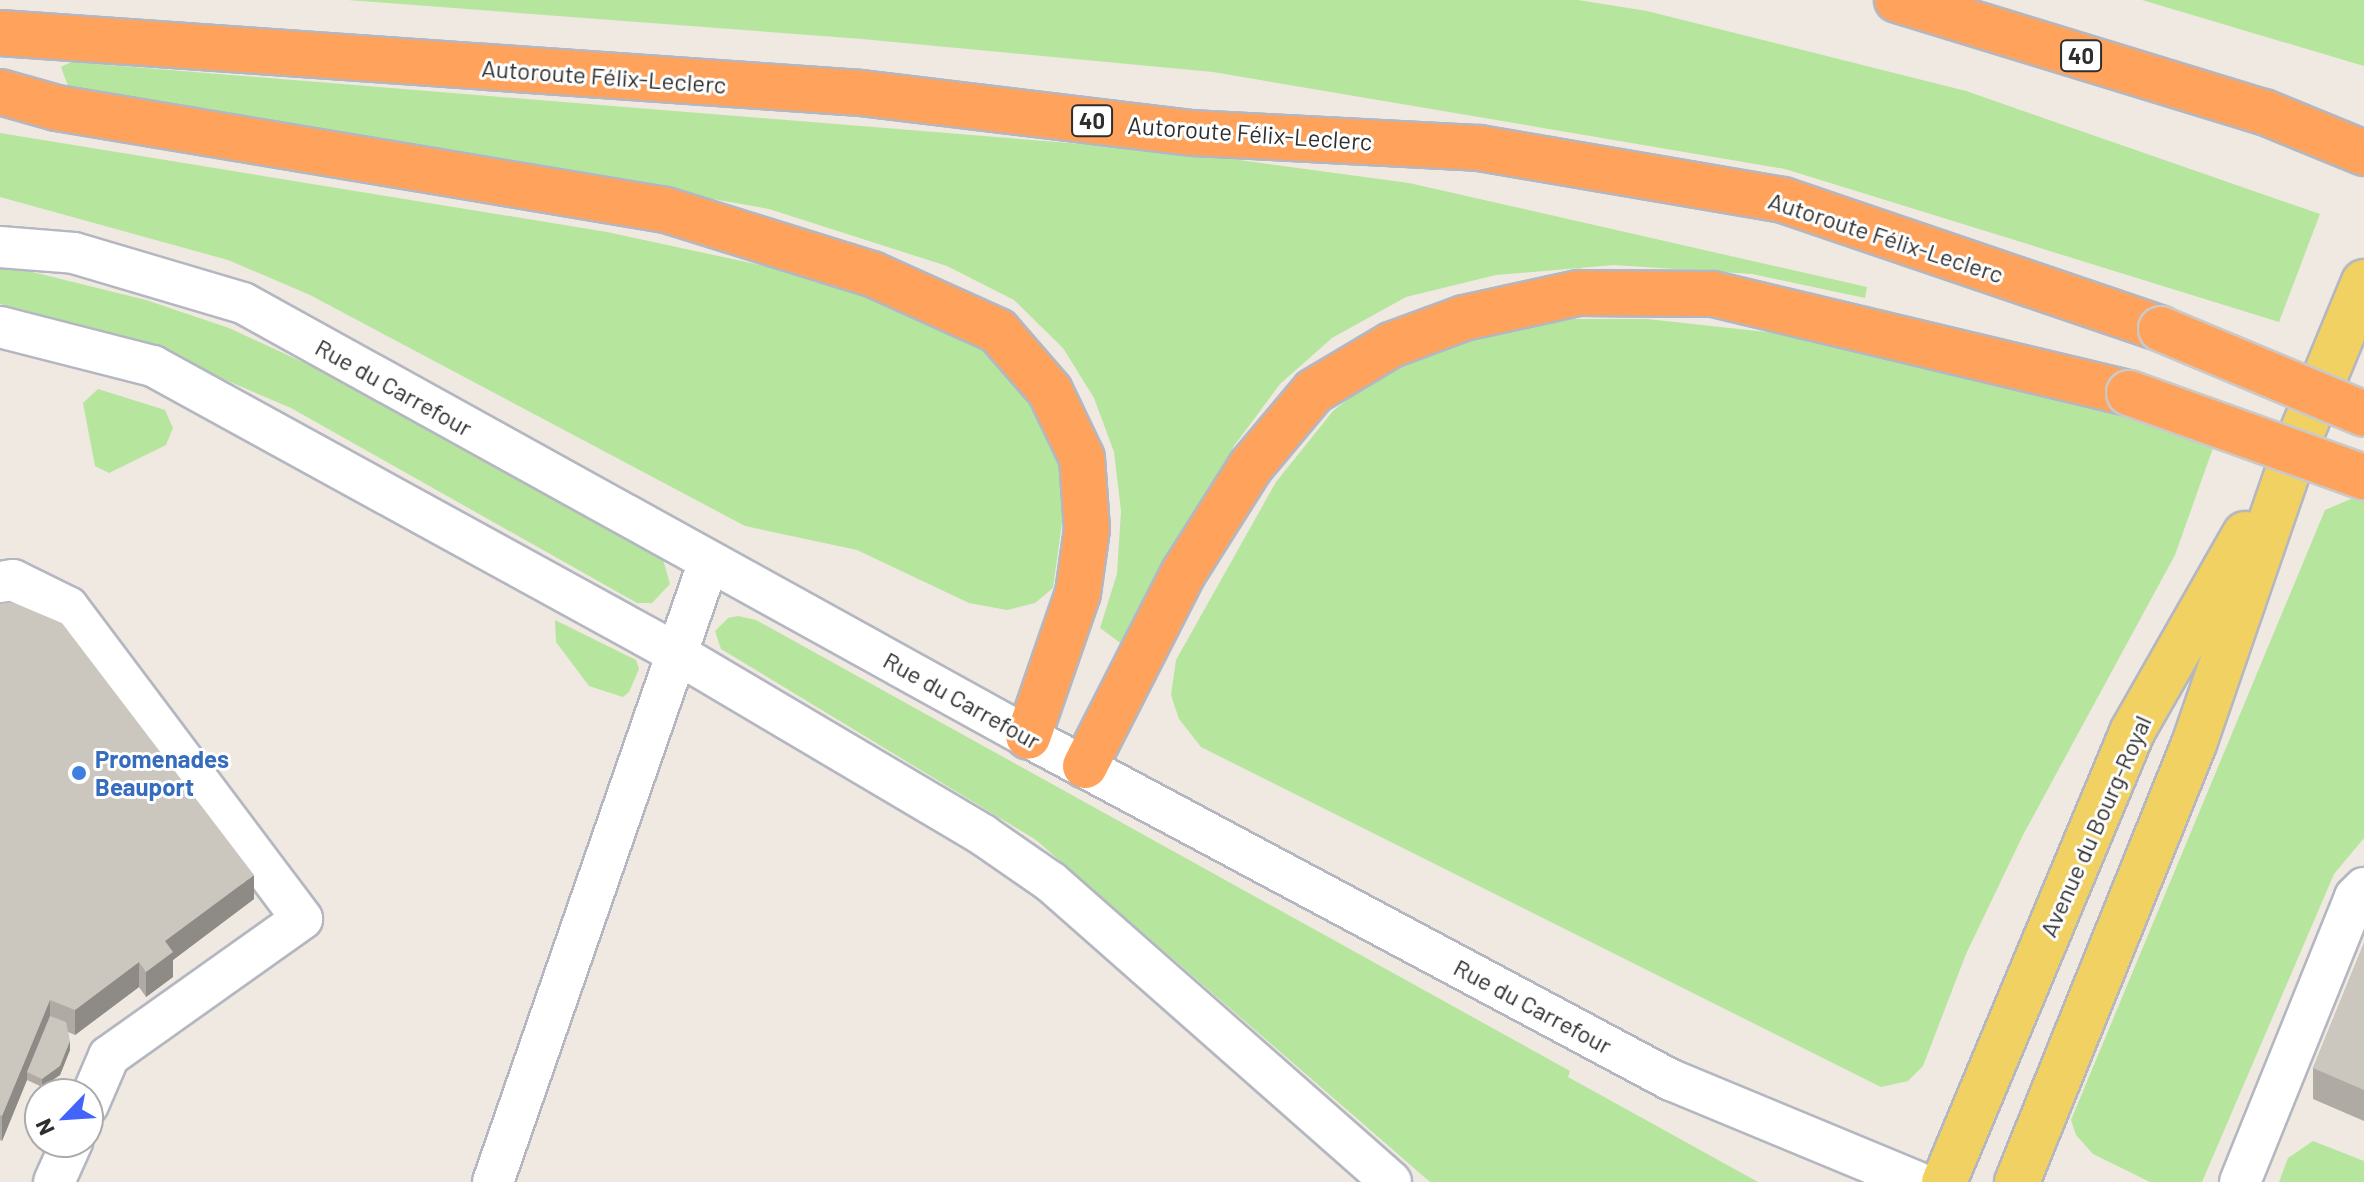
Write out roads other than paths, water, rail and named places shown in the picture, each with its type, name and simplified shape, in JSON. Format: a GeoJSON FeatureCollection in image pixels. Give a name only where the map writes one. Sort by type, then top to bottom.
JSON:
{"type":"FeatureCollection","features":[{"type":"Feature","properties":{"kind":"highway","name":"40"},"geometry":{"type":"LineString","coordinates":[[1897,0],[2264,112],[2364,153]]}},
{"type":"Feature","properties":{"kind":"highway","name":"Autoroute Félix-Leclerc"},"geometry":{"type":"LineString","coordinates":[[0,33],[861,93],[1193,133],[1479,148],[1783,200],[2161,329],[2364,414]]}},
{"type":"Feature","properties":{"kind":"highway"},"geometry":{"type":"LineString","coordinates":[[0,92],[57,108],[666,210],[872,274],[998,331],[1050,391],[1082,458],[1087,529],[1078,593],[1028,737]]}},
{"type":"Feature","properties":{"kind":"highway"},"geometry":{"type":"LineString","coordinates":[[2264,112],[2364,128]]}},
{"type":"Feature","properties":{"kind":"highway"},"geometry":{"type":"LineString","coordinates":[[1085,766],[1184,572],[1251,466],[1314,391],[1391,345],[1464,318],[1579,293],[1713,294],[2129,393],[2364,477]]}},
{"type":"Feature","properties":{"kind":"main road","name":"Avenue du Bourg-Royal"},"geometry":{"type":"LineString","coordinates":[[2017,1182],[2194,744],[2298,442],[2364,282]]}},
{"type":"Feature","properties":{"kind":"main road","name":"Avenue du Bourg-Royal"},"geometry":{"type":"LineString","coordinates":[[1944,1182],[2132,732],[2298,442]]}},
{"type":"Feature","properties":{"kind":"street","name":"Rue du Carrefour"},"geometry":{"type":"LineString","coordinates":[[0,247],[74,253],[243,303],[1028,737],[1671,1080],[1917,1182]]}},
{"type":"Feature","properties":{"kind":"street"},"geometry":{"type":"LineString","coordinates":[[0,327],[153,366],[674,652],[983,835],[1051,882],[1391,1182]]}},
{"type":"Feature","properties":{"kind":"street"},"geometry":{"type":"LineString","coordinates":[[493,1182],[674,652],[709,561]]}},
{"type":"Feature","properties":{"kind":"street"},"geometry":{"type":"LineString","coordinates":[[0,582],[13,580],[68,607],[302,919],[109,1056],[100,1078]]}},
{"type":"Feature","properties":{"kind":"street"},"geometry":{"type":"LineString","coordinates":[[2240,1182],[2355,897],[2364,888]]}},
{"type":"Feature","properties":{"kind":"street"},"geometry":{"type":"LineString","coordinates":[[54,1182],[65,1158]]}},
{"type":"Feature","properties":{"kind":"place","name":"Promenades Beauport"},"geometry":{"type":"Point","coordinates":[79,773]}}]}
